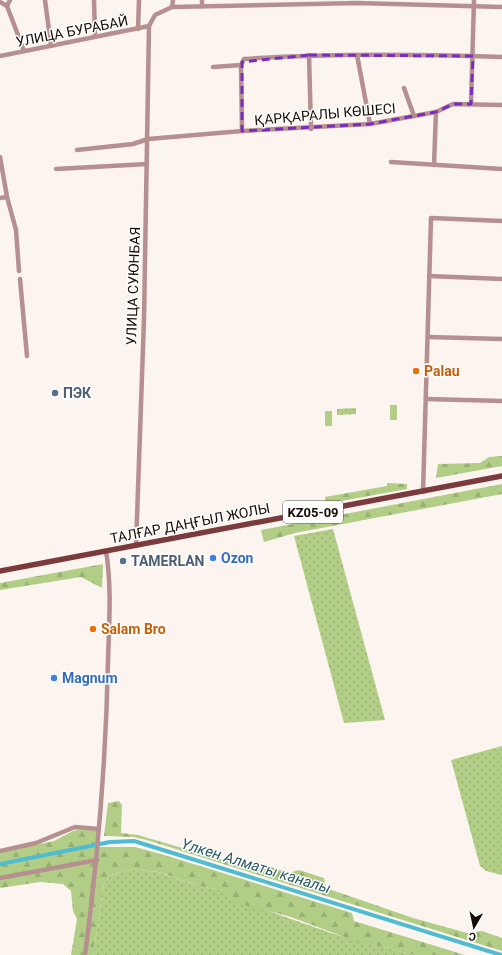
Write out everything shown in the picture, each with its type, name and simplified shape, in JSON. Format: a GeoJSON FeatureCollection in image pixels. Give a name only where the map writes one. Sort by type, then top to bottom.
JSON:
{"type":"FeatureCollection","features":[{"type":"Feature","properties":{"kind":"main road","name":"ТАЛҒАР ДАҢҒЫЛ ЖОЛЫ"},"geometry":{"type":"LineString","coordinates":[[0,571],[502,476]]}},
{"type":"Feature","properties":{"kind":"street"},"geometry":{"type":"LineString","coordinates":[[7,6],[10,0]]}},
{"type":"Feature","properties":{"kind":"street"},"geometry":{"type":"LineString","coordinates":[[45,0],[51,46]]}},
{"type":"Feature","properties":{"kind":"street"},"geometry":{"type":"LineString","coordinates":[[94,0],[95,37]]}},
{"type":"Feature","properties":{"kind":"street"},"geometry":{"type":"LineString","coordinates":[[138,29],[139,0]]}},
{"type":"Feature","properties":{"kind":"street"},"geometry":{"type":"LineString","coordinates":[[172,0],[172,7]]}},
{"type":"Feature","properties":{"kind":"street"},"geometry":{"type":"LineString","coordinates":[[202,0],[202,6]]}},
{"type":"Feature","properties":{"kind":"street"},"geometry":{"type":"LineString","coordinates":[[233,0],[233,6]]}},
{"type":"Feature","properties":{"kind":"street"},"geometry":{"type":"LineString","coordinates":[[471,104],[474,0]]}},
{"type":"Feature","properties":{"kind":"street"},"geometry":{"type":"LineString","coordinates":[[0,2],[7,6],[24,51]]}},
{"type":"Feature","properties":{"kind":"street"},"geometry":{"type":"LineString","coordinates":[[149,26],[155,15],[172,7],[233,6],[260,2],[388,2],[502,7]]}},
{"type":"Feature","properties":{"kind":"street","name":"УЛИЦА БУРАБАЙ"},"geometry":{"type":"LineString","coordinates":[[0,56],[149,26]]}},
{"type":"Feature","properties":{"kind":"street","name":"УЛИЦА СУЮНБАЯ"},"geometry":{"type":"LineString","coordinates":[[136,546],[148,139],[149,26]]}},
{"type":"Feature","properties":{"kind":"street"},"geometry":{"type":"LineString","coordinates":[[242,131],[241,65],[244,59],[309,55],[502,57]]}},
{"type":"Feature","properties":{"kind":"street"},"geometry":{"type":"LineString","coordinates":[[309,55],[311,129]]}},
{"type":"Feature","properties":{"kind":"street"},"geometry":{"type":"LineString","coordinates":[[357,55],[370,124]]}},
{"type":"Feature","properties":{"kind":"street"},"geometry":{"type":"LineString","coordinates":[[213,67],[241,65]]}},
{"type":"Feature","properties":{"kind":"street"},"geometry":{"type":"LineString","coordinates":[[404,88],[414,116]]}},
{"type":"Feature","properties":{"kind":"street","name":"ҚАРҚАРАЛЫ КӨШЕСІ"},"geometry":{"type":"LineString","coordinates":[[77,150],[133,144],[148,139],[242,131],[311,129],[370,124],[436,112],[453,104],[502,105]]}},
{"type":"Feature","properties":{"kind":"street"},"geometry":{"type":"LineString","coordinates":[[434,164],[436,112]]}},
{"type":"Feature","properties":{"kind":"street"},"geometry":{"type":"LineString","coordinates":[[0,157],[16,230],[19,272]]}},
{"type":"Feature","properties":{"kind":"street"},"geometry":{"type":"LineString","coordinates":[[391,162],[502,169]]}},
{"type":"Feature","properties":{"kind":"street"},"geometry":{"type":"LineString","coordinates":[[56,169],[147,164]]}},
{"type":"Feature","properties":{"kind":"street"},"geometry":{"type":"LineString","coordinates":[[0,198],[8,197]]}},
{"type":"Feature","properties":{"kind":"street"},"geometry":{"type":"LineString","coordinates":[[423,492],[427,399],[431,218],[502,221]]}},
{"type":"Feature","properties":{"kind":"street"},"geometry":{"type":"LineString","coordinates":[[429,276],[502,279]]}},
{"type":"Feature","properties":{"kind":"street"},"geometry":{"type":"LineString","coordinates":[[20,279],[27,356]]}},
{"type":"Feature","properties":{"kind":"street"},"geometry":{"type":"LineString","coordinates":[[428,337],[502,339]]}},
{"type":"Feature","properties":{"kind":"street"},"geometry":{"type":"LineString","coordinates":[[427,399],[502,401]]}},
{"type":"Feature","properties":{"kind":"street"},"geometry":{"type":"LineString","coordinates":[[86,955],[98,850],[107,713],[108,566],[106,552]]}},
{"type":"Feature","properties":{"kind":"street"},"geometry":{"type":"LineString","coordinates":[[0,851],[36,843],[75,827],[99,829]]}},
{"type":"Feature","properties":{"kind":"street"},"geometry":{"type":"LineString","coordinates":[[0,878],[97,860]]}},
{"type":"Feature","properties":{"kind":"highlighted area"},"geometry":{"type":"Polygon","coordinates":[[[309,55],[473,56],[471,104],[453,104],[436,112],[370,124],[242,131],[242,62],[309,55]]]}},
{"type":"Feature","properties":{"kind":"green space"},"geometry":{"type":"Polygon","coordinates":[[[390,405],[397,405],[397,420],[390,420],[390,405]]]}},
{"type":"Feature","properties":{"kind":"green space"},"geometry":{"type":"Polygon","coordinates":[[[356,408],[356,414],[337,415],[337,409],[356,408]]]}},
{"type":"Feature","properties":{"kind":"green space"},"geometry":{"type":"Polygon","coordinates":[[[325,411],[332,411],[332,426],[325,426],[325,411]]]}},
{"type":"Feature","properties":{"kind":"green space"},"geometry":{"type":"Polygon","coordinates":[[[502,456],[502,466],[436,478],[438,464],[480,463],[489,457],[502,456]]]}},
{"type":"Feature","properties":{"kind":"green space"},"geometry":{"type":"Polygon","coordinates":[[[387,483],[407,484],[407,489],[325,504],[325,497],[387,486],[387,483]]]}},
{"type":"Feature","properties":{"kind":"green space"},"geometry":{"type":"Polygon","coordinates":[[[502,484],[502,494],[295,533],[264,542],[261,530],[502,484]]]}},
{"type":"Feature","properties":{"kind":"green space"},"geometry":{"type":"Polygon","coordinates":[[[333,529],[385,720],[344,723],[294,536],[333,529]]]}},
{"type":"Feature","properties":{"kind":"green space"},"geometry":{"type":"Polygon","coordinates":[[[103,564],[102,588],[81,577],[0,590],[0,583],[103,564]]]}},
{"type":"Feature","properties":{"kind":"green space"},"geometry":{"type":"Polygon","coordinates":[[[502,746],[502,875],[486,871],[480,866],[451,760],[502,746]]]}},
{"type":"Feature","properties":{"kind":"green space"},"geometry":{"type":"Polygon","coordinates":[[[119,801],[122,805],[121,833],[138,835],[257,870],[264,864],[288,873],[299,870],[324,878],[326,888],[413,918],[467,933],[482,931],[502,938],[502,951],[150,841],[134,837],[104,836],[108,803],[119,801]]]}},
{"type":"Feature","properties":{"kind":"green space"},"geometry":{"type":"Polygon","coordinates":[[[82,829],[97,831],[96,847],[135,847],[161,854],[352,913],[354,921],[465,955],[414,955],[347,938],[288,916],[237,902],[221,890],[199,886],[159,872],[130,869],[109,876],[104,884],[93,955],[71,955],[77,919],[73,911],[71,891],[63,884],[40,882],[0,888],[0,852],[54,841],[73,831],[82,829]]]}},
{"type":"Feature","properties":{"kind":"green space"},"geometry":{"type":"Polygon","coordinates":[[[130,869],[158,872],[199,886],[221,890],[274,913],[334,934],[414,955],[93,955],[104,884],[109,876],[130,869]]]}},
{"type":"Feature","properties":{"kind":"waterway","name":"Үлкен Алматы каналы"},"geometry":{"type":"LineString","coordinates":[[0,864],[110,842],[134,841],[501,955]]}},
{"type":"Feature","properties":{"kind":"place","name":"Palau"},"geometry":{"type":"Point","coordinates":[416,371]}},
{"type":"Feature","properties":{"kind":"place","name":"ПЭК"},"geometry":{"type":"Point","coordinates":[55,393]}},
{"type":"Feature","properties":{"kind":"place","name":"Ozon"},"geometry":{"type":"Point","coordinates":[213,558]}},
{"type":"Feature","properties":{"kind":"place","name":"TAMERLAN"},"geometry":{"type":"Point","coordinates":[123,561]}},
{"type":"Feature","properties":{"kind":"place","name":"Salam Bro"},"geometry":{"type":"Point","coordinates":[93,629]}},
{"type":"Feature","properties":{"kind":"place","name":"Magnum"},"geometry":{"type":"Point","coordinates":[54,678]}}]}
